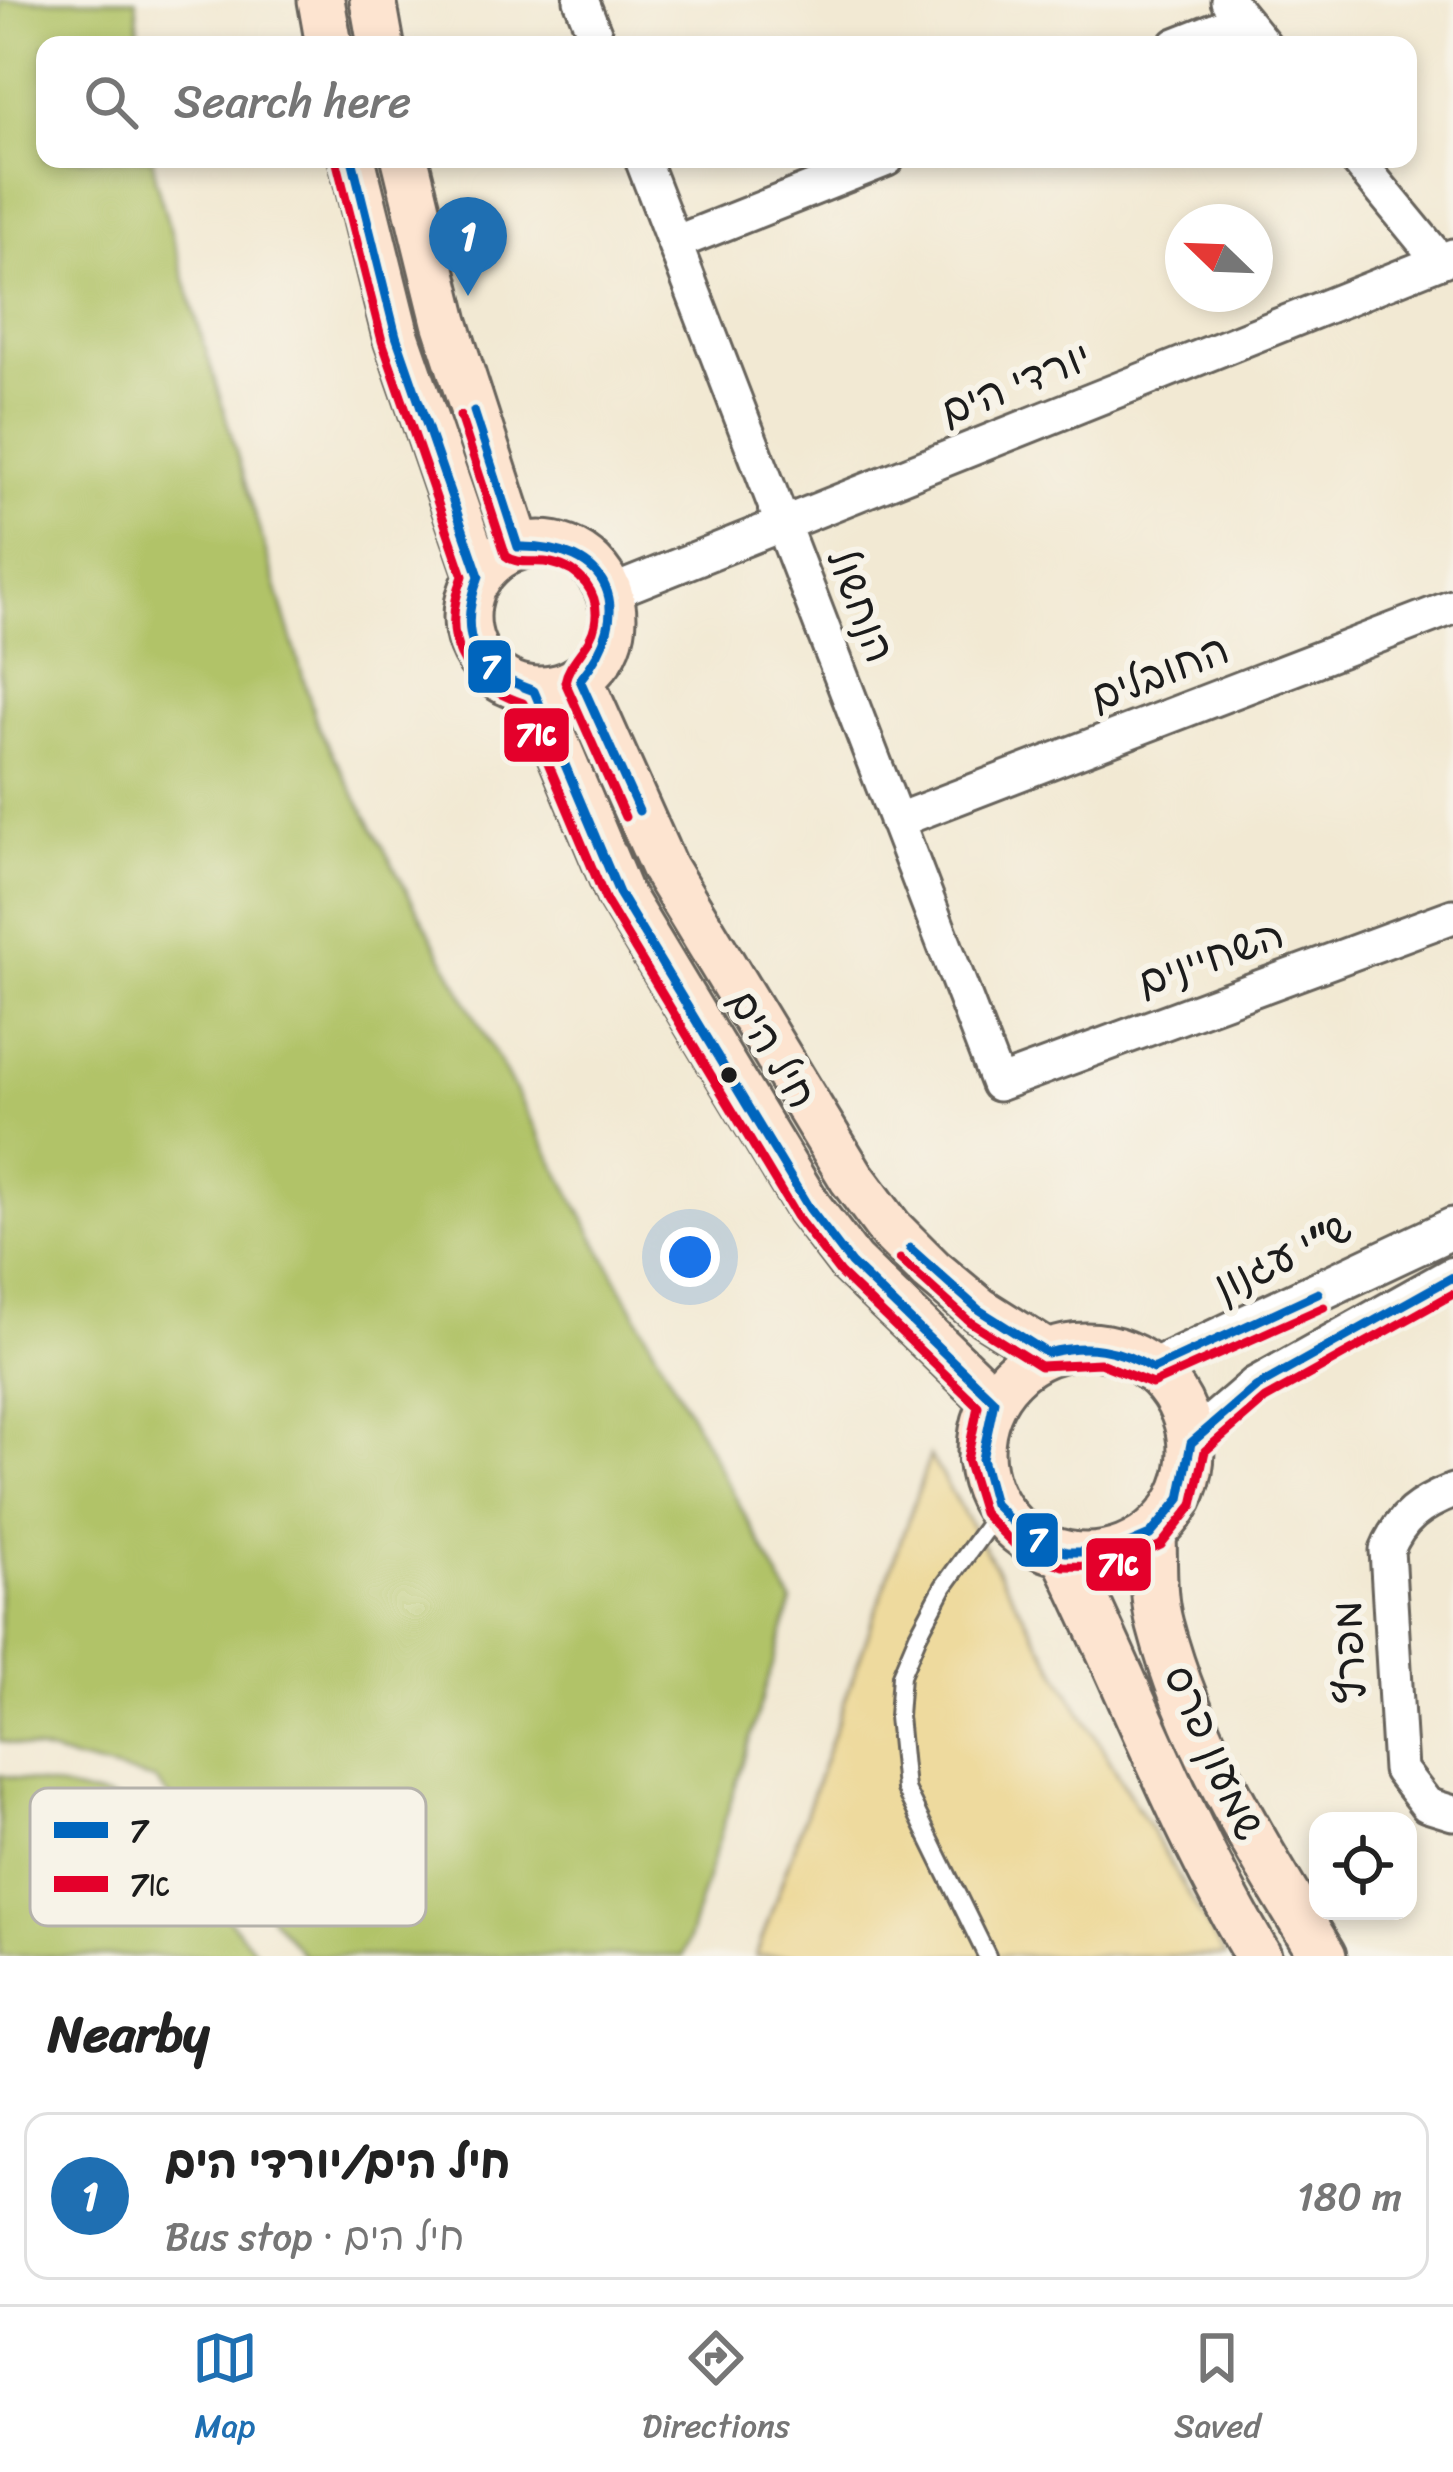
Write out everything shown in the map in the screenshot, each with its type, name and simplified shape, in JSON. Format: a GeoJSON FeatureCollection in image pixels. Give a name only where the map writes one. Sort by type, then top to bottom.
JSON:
{"type":"FeatureCollection","features":[{"type":"Feature","properties":{"kind":"main road"},"geometry":{"type":"LineString","coordinates":[[321,0],[327,36]]}},
{"type":"Feature","properties":{"kind":"main road"},"geometry":{"type":"LineString","coordinates":[[373,0],[379,36]]}},
{"type":"Feature","properties":{"kind":"main road"},"geometry":{"type":"LineString","coordinates":[[354,168],[396,336],[479,576]]}},
{"type":"Feature","properties":{"kind":"main road"},"geometry":{"type":"LineString","coordinates":[[407,168],[446,322],[518,547]]}},
{"type":"Feature","properties":{"kind":"main road"},"geometry":{"type":"LineString","coordinates":[[518,547],[563,547],[583,557],[610,593],[614,618],[598,663],[580,680],[550,691],[534,691],[498,677],[473,649],[466,625],[469,599],[479,576],[490,563],[518,547]]}},
{"type":"Feature","properties":{"kind":"main road","name":"חיל הים"},"geometry":{"type":"LineString","coordinates":[[580,680],[664,868],[852,1178],[890,1229],[931,1270],[979,1310],[1047,1353]]}},
{"type":"Feature","properties":{"kind":"main road","name":"חיל הים"},"geometry":{"type":"LineString","coordinates":[[534,691],[619,892],[809,1208],[851,1263],[994,1401]]}},
{"type":"Feature","properties":{"kind":"main road"},"geometry":{"type":"LineString","coordinates":[[1102,1347],[1137,1358],[1153,1370],[1183,1410],[1191,1442],[1182,1492],[1153,1532],[1101,1555],[1064,1554],[1027,1539],[998,1510],[983,1475],[982,1437],[994,1401],[1016,1372],[1064,1348],[1102,1347]]}},
{"type":"Feature","properties":{"kind":"main road","name":"שמעון פרס"},"geometry":{"type":"LineString","coordinates":[[1153,1532],[1158,1620],[1192,1721],[1260,1852],[1322,1956]]}},
{"type":"Feature","properties":{"kind":"main road","name":"שמעון פרס"},"geometry":{"type":"LineString","coordinates":[[1064,1554],[1212,1879],[1258,1956]]}},
{"type":"Feature","properties":{"kind":"street"},"geometry":{"type":"LineString","coordinates":[[581,0],[595,36]]}},
{"type":"Feature","properties":{"kind":"street"},"geometry":{"type":"LineString","coordinates":[[1202,36],[1244,21]]}},
{"type":"Feature","properties":{"kind":"street","name":"הנחשול"},"geometry":{"type":"LineString","coordinates":[[646,168],[998,1084]]}},
{"type":"Feature","properties":{"kind":"street"},"geometry":{"type":"LineString","coordinates":[[675,243],[864,168]]}},
{"type":"Feature","properties":{"kind":"street"},"geometry":{"type":"LineString","coordinates":[[1364,168],[1446,259]]}},
{"type":"Feature","properties":{"kind":"street","name":"יורדי הים"},"geometry":{"type":"LineString","coordinates":[[610,593],[1446,259]]}},
{"type":"Feature","properties":{"kind":"street","name":"החובלים"},"geometry":{"type":"LineString","coordinates":[[896,821],[1453,607]]}},
{"type":"Feature","properties":{"kind":"street","name":"השחיינים"},"geometry":{"type":"LineString","coordinates":[[998,1084],[1453,916]]}},
{"type":"Feature","properties":{"kind":"street","name":"ש\"י עגנון"},"geometry":{"type":"LineString","coordinates":[[1153,1370],[1453,1228]]}},
{"type":"Feature","properties":{"kind":"street"},"geometry":{"type":"LineString","coordinates":[[1191,1442],[1256,1387],[1453,1277]]}},
{"type":"Feature","properties":{"kind":"street","name":"מפרץ"},"geometry":{"type":"LineString","coordinates":[[1453,1491],[1418,1506],[1397,1525],[1387,1550],[1400,1770],[1427,1805],[1453,1813]]}},
{"type":"Feature","properties":{"kind":"lane"},"geometry":{"type":"LineString","coordinates":[[987,1956],[905,1789],[898,1716],[902,1675],[918,1635],[944,1586],[998,1510]]}},
{"type":"Feature","properties":{"kind":"green space"},"geometry":{"type":"Polygon","coordinates":[[[0,0],[136,0],[139,36],[36,36],[36,168],[154,168],[318,727],[792,1602],[683,1956],[304,1956],[279,1926],[426,1926],[426,1788],[162,1788],[155,1780],[0,1741],[0,0]]]}},
{"type":"Feature","properties":{"kind":"green space"},"geometry":{"type":"Polygon","coordinates":[[[0,1775],[60,1788],[30,1788],[30,1926],[234,1926],[260,1956],[0,1956],[0,1775]]]}},
{"type":"Feature","properties":{"kind":"sand"},"geometry":{"type":"Polygon","coordinates":[[[930,1456],[1225,1956],[756,1956],[930,1456]]]}},
{"type":"Feature","properties":{"kind":"transit line","name":"7א"},"geometry":{"type":"LineString","coordinates":[[338,168],[382,341],[463,576],[454,619],[461,654],[484,683],[523,703],[606,901],[796,1216],[840,1273],[978,1406],[967,1460],[983,1513],[1019,1549],[1063,1566],[1113,1567],[1161,1545],[1193,1505],[1205,1451],[1265,1399],[1453,1294]]}},
{"type":"Feature","properties":{"kind":"transit line","name":"7"},"geometry":{"type":"LineString","coordinates":[[354,168],[396,336],[479,576],[469,617],[475,648],[496,673],[534,691],[619,893],[809,1208],[851,1263],[994,1401],[982,1459],[994,1504],[1025,1535],[1066,1552],[1110,1552],[1150,1535],[1180,1499],[1191,1443],[1256,1387],[1453,1277]]}},
{"type":"Feature","properties":{"kind":"transit line","name":"7"},"geometry":{"type":"LineString","coordinates":[[474,411],[518,547],[575,557],[594,570],[605,587],[610,607],[607,629],[598,654],[580,680],[639,811]]}},
{"type":"Feature","properties":{"kind":"transit line","name":"7א"},"geometry":{"type":"LineString","coordinates":[[460,416],[506,556],[571,571],[586,584],[595,602],[593,632],[565,682],[625,817]]}},
{"type":"Feature","properties":{"kind":"transit line","name":"7"},"geometry":{"type":"LineString","coordinates":[[910,1248],[979,1310],[1047,1353],[1102,1349],[1153,1369],[1318,1293]]}},
{"type":"Feature","properties":{"kind":"transit line","name":"7א"},"geometry":{"type":"LineString","coordinates":[[900,1259],[970,1322],[1040,1366],[1100,1363],[1152,1384],[1324,1307]]}},
{"type":"Feature","properties":{"kind":"place","name":"חיל הים/יורדי הים"},"geometry":{"type":"Point","coordinates":[468,296]}}]}
